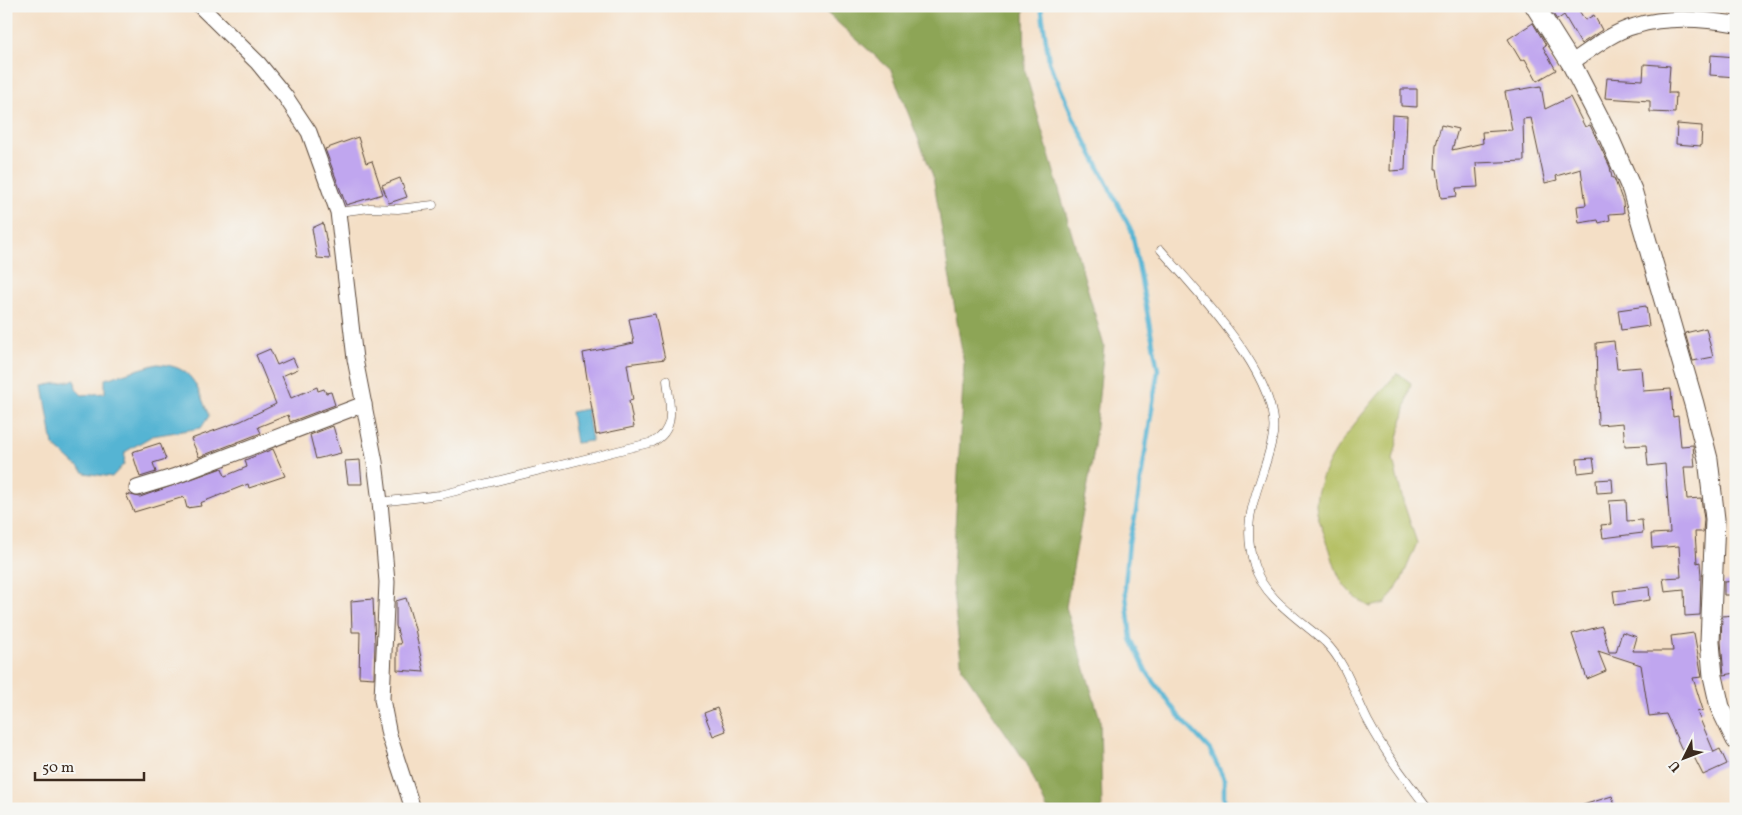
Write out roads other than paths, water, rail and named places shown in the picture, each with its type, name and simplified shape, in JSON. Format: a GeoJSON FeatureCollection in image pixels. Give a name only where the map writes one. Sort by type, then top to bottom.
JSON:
{"type":"FeatureCollection","features":[{"type":"Feature","properties":{"kind":"street"},"geometry":{"type":"LineString","coordinates":[[200,6],[258,63],[285,96],[309,132],[338,212],[355,358],[380,502],[387,582],[382,699],[388,735],[413,809]]}},
{"type":"Feature","properties":{"kind":"street"},"geometry":{"type":"LineString","coordinates":[[1535,6],[1570,63],[1607,133],[1632,190],[1708,459],[1715,519],[1710,642],[1720,707],[1736,740]]}},
{"type":"Feature","properties":{"kind":"street"},"geometry":{"type":"LineString","coordinates":[[1570,63],[1635,25],[1672,20],[1736,24]]}},
{"type":"Feature","properties":{"kind":"street"},"geometry":{"type":"LineString","coordinates":[[137,488],[173,478],[364,404]]}},
{"type":"Feature","properties":{"kind":"lane"},"geometry":{"type":"LineString","coordinates":[[338,212],[370,208],[391,209],[433,205]]}},
{"type":"Feature","properties":{"kind":"lane"},"geometry":{"type":"LineString","coordinates":[[1161,250],[1225,326],[1257,372],[1269,399],[1274,418],[1273,440],[1256,489],[1250,515],[1250,540],[1254,566],[1268,590],[1326,644],[1343,666],[1368,721],[1388,757],[1428,809]]}},
{"type":"Feature","properties":{"kind":"lane"},"geometry":{"type":"LineString","coordinates":[[380,502],[440,495],[653,442],[663,436],[670,427],[667,380]]}},
{"type":"Feature","properties":{"kind":"water"},"geometry":{"type":"Polygon","coordinates":[[[157,364],[179,369],[186,373],[197,386],[209,416],[201,428],[152,436],[125,452],[124,464],[112,477],[85,473],[53,445],[43,386],[75,380],[76,389],[82,395],[105,393],[105,379],[157,364]]]}},
{"type":"Feature","properties":{"kind":"water"},"geometry":{"type":"Polygon","coordinates":[[[587,409],[592,441],[576,443],[571,412],[587,409]]]}},
{"type":"Feature","properties":{"kind":"waterway"},"geometry":{"type":"LineString","coordinates":[[1041,6],[1049,62],[1076,123],[1132,232],[1158,370],[1135,517],[1129,542],[1125,586],[1131,639],[1146,671],[1178,715],[1210,750],[1224,779],[1224,809]]}}]}
